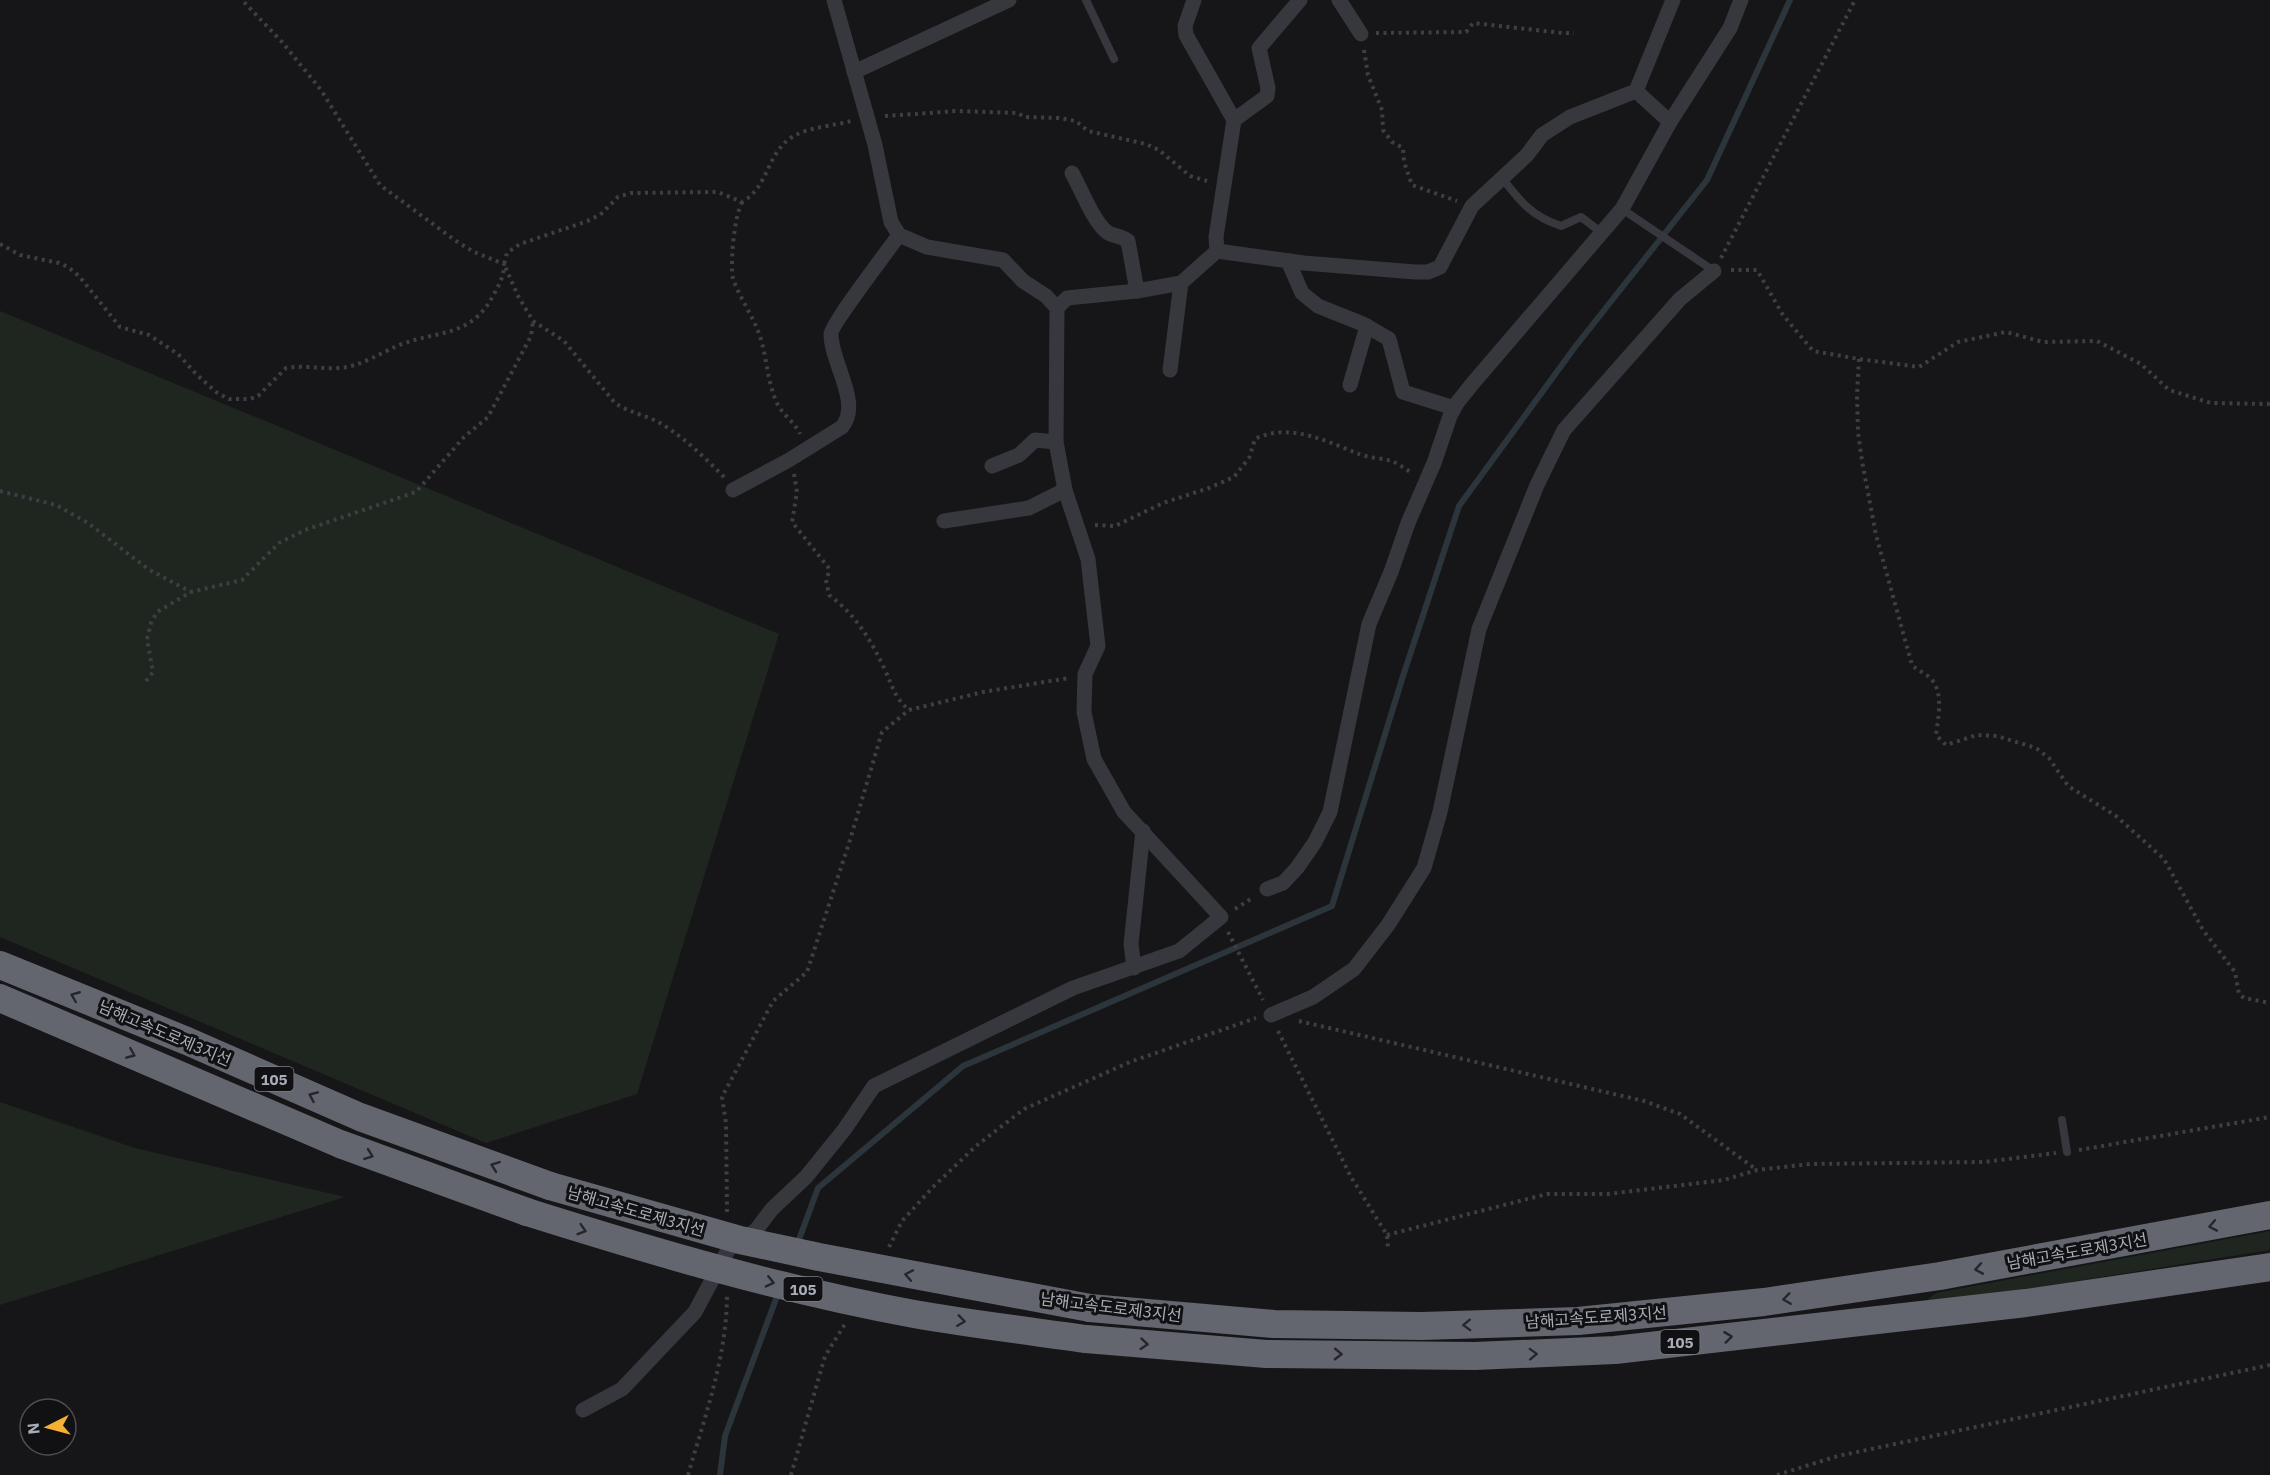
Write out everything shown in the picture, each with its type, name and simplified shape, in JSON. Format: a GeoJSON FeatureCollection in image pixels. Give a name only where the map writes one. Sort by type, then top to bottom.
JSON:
{"type":"FeatureCollection","features":[{"type":"Feature","properties":{"kind":"highway","name":"남해고속도로제3지선"},"geometry":{"type":"LineString","coordinates":[[0,965],[187,1041],[360,1117],[550,1186],[741,1240],[1090,1308],[1274,1324],[1422,1326],[1578,1321],[1764,1302],[1940,1276],[2270,1215]]}},
{"type":"Feature","properties":{"kind":"highway","name":"남해고속도로제3지선"},"geometry":{"type":"LineString","coordinates":[[0,998],[340,1144],[527,1212],[653,1252],[756,1279],[914,1314],[1086,1339],[1266,1354],[1475,1356],[1615,1350],[2026,1303],[2270,1267]]}},
{"type":"Feature","properties":{"kind":"street"},"geometry":{"type":"LineString","coordinates":[[583,1410],[622,1389],[695,1312],[728,1250],[756,1230],[772,1209],[806,1177],[844,1130],[874,1086],[1073,988],[1179,951],[1221,917],[1124,812],[1094,759],[1084,712],[1085,674],[1098,646],[1088,559],[1065,490],[1056,442],[1057,308],[1046,296],[1023,281],[1003,260],[927,247],[899,235],[891,222],[867,117],[834,0]]}},
{"type":"Feature","properties":{"kind":"street"},"geometry":{"type":"LineString","coordinates":[[854,72],[1009,0]]}},
{"type":"Feature","properties":{"kind":"street"},"geometry":{"type":"LineString","coordinates":[[1194,0],[1185,26],[1186,35],[1234,120],[1216,237],[1217,251]]}},
{"type":"Feature","properties":{"kind":"street"},"geometry":{"type":"LineString","coordinates":[[1234,120],[1267,96],[1269,88],[1259,48],[1300,0]]}},
{"type":"Feature","properties":{"kind":"street"},"geometry":{"type":"LineString","coordinates":[[1339,0],[1361,34]]}},
{"type":"Feature","properties":{"kind":"street"},"geometry":{"type":"LineString","coordinates":[[1057,308],[1067,298],[1137,291],[1181,283],[1217,251],[1288,261],[1428,272],[1440,267],[1472,206],[1527,155],[1542,135],[1590,107],[1636,91],[1673,0]]}},
{"type":"Feature","properties":{"kind":"street"},"geometry":{"type":"LineString","coordinates":[[1268,889],[1283,883],[1297,868],[1315,842],[1330,812],[1369,624],[1454,408],[1622,209],[1670,122],[1730,27],[1741,0]]}},
{"type":"Feature","properties":{"kind":"street"},"geometry":{"type":"LineString","coordinates":[[1636,91],[1670,122]]}},
{"type":"Feature","properties":{"kind":"street"},"geometry":{"type":"LineString","coordinates":[[1072,173],[1101,227],[1110,235],[1121,236],[1128,241],[1137,291]]}},
{"type":"Feature","properties":{"kind":"street"},"geometry":{"type":"LineString","coordinates":[[733,490],[789,460],[842,427],[848,420],[850,403],[839,373],[830,332],[839,316],[899,235]]}},
{"type":"Feature","properties":{"kind":"street"},"geometry":{"type":"LineString","coordinates":[[1288,261],[1302,293],[1318,306],[1367,326],[1389,339],[1402,392],[1454,408]]}},
{"type":"Feature","properties":{"kind":"street"},"geometry":{"type":"LineString","coordinates":[[1267,1009],[1313,997],[1354,969],[1388,925],[1424,868],[1440,812],[1479,629],[1537,485],[1564,430],[1680,299],[1714,271]]}},
{"type":"Feature","properties":{"kind":"street"},"geometry":{"type":"LineString","coordinates":[[1170,370],[1181,283]]}},
{"type":"Feature","properties":{"kind":"street"},"geometry":{"type":"LineString","coordinates":[[1350,385],[1367,326]]}},
{"type":"Feature","properties":{"kind":"street"},"geometry":{"type":"LineString","coordinates":[[992,466],[1019,455],[1035,440],[1056,442]]}},
{"type":"Feature","properties":{"kind":"street"},"geometry":{"type":"LineString","coordinates":[[944,521],[1029,508],[1065,490]]}},
{"type":"Feature","properties":{"kind":"street"},"geometry":{"type":"LineString","coordinates":[[1134,968],[1131,944],[1143,831]]}},
{"type":"Feature","properties":{"kind":"lane"},"geometry":{"type":"LineString","coordinates":[[1086,0],[1114,59]]}},
{"type":"Feature","properties":{"kind":"lane"},"geometry":{"type":"LineString","coordinates":[[1502,178],[1519,200],[1540,219],[1561,226],[1581,217],[1602,233]]}},
{"type":"Feature","properties":{"kind":"lane"},"geometry":{"type":"LineString","coordinates":[[1622,209],[1714,271]]}},
{"type":"Feature","properties":{"kind":"lane"},"geometry":{"type":"LineString","coordinates":[[2062,1119],[2067,1152]]}},
{"type":"Feature","properties":{"kind":"path"},"geometry":{"type":"LineString","coordinates":[[243,0],[282,42],[321,90],[380,185],[456,241],[474,252],[504,264],[518,296],[533,321],[564,341],[615,403],[658,422],[675,433],[711,464],[733,490]]}},
{"type":"Feature","properties":{"kind":"path"},"geometry":{"type":"LineString","coordinates":[[1855,0],[1714,271],[1758,270],[1783,315],[1813,351],[1919,367],[1958,342],[2006,332],[2043,342],[2097,341],[2141,364],[2169,390],[2211,404],[2268,404],[2270,402]]}},
{"type":"Feature","properties":{"kind":"path"},"geometry":{"type":"LineString","coordinates":[[1472,206],[1413,185],[1404,162],[1403,148],[1392,142],[1383,130],[1382,110],[1368,75],[1361,34],[1400,31],[1449,34],[1466,32],[1473,23],[1574,33]]}},
{"type":"Feature","properties":{"kind":"path"},"geometry":{"type":"LineString","coordinates":[[807,448],[798,431],[782,413],[775,400],[762,341],[732,279],[731,270],[736,223],[742,202],[752,196],[762,184],[771,160],[793,136],[867,117],[957,111],[1018,113],[1024,117],[1059,118],[1076,122],[1094,132],[1146,144],[1159,150],[1190,177],[1224,183]]}},
{"type":"Feature","properties":{"kind":"path"},"geometry":{"type":"LineString","coordinates":[[0,244],[20,255],[68,267],[79,276],[120,327],[149,335],[159,341],[178,354],[216,392],[229,399],[250,399],[258,396],[286,368],[344,367],[472,322],[486,309],[504,275],[507,253],[520,244],[600,215],[618,197],[631,193],[718,192],[742,202]]}},
{"type":"Feature","properties":{"kind":"path"},"geometry":{"type":"LineString","coordinates":[[146,681],[153,672],[147,639],[151,623],[157,612],[191,592],[242,580],[279,543],[325,522],[416,492],[464,437],[488,417],[531,336],[533,321]]}},
{"type":"Feature","properties":{"kind":"path"},"geometry":{"type":"LineString","coordinates":[[1859,359],[1858,432],[1876,535],[1912,665],[1919,673],[1931,678],[1936,687],[1939,702],[1936,735],[1946,745],[1977,735],[1997,736],[2036,748],[2049,758],[2068,786],[2116,816],[2164,860],[2203,930],[2235,972],[2239,994],[2244,998],[2270,1004]]}},
{"type":"Feature","properties":{"kind":"path"},"geometry":{"type":"LineString","coordinates":[[1076,524],[1115,526],[1163,502],[1209,488],[1234,477],[1249,458],[1255,439],[1281,432],[1310,435],[1362,455],[1392,461],[1427,480]]}},
{"type":"Feature","properties":{"kind":"path"},"geometry":{"type":"LineString","coordinates":[[789,460],[797,492],[792,522],[828,567],[826,580],[829,596],[843,606],[866,631],[896,697],[909,710]]}},
{"type":"Feature","properties":{"kind":"path"},"geometry":{"type":"LineString","coordinates":[[0,491],[56,505],[88,523],[148,569],[191,592]]}},
{"type":"Feature","properties":{"kind":"path"},"geometry":{"type":"LineString","coordinates":[[728,1214],[726,1122],[722,1097],[773,1001],[807,972],[882,732],[909,710],[984,692],[1041,684],[1085,674]]}},
{"type":"Feature","properties":{"kind":"path"},"geometry":{"type":"LineString","coordinates":[[1268,889],[1221,917],[1352,1177],[1387,1235],[1388,1248]]}},
{"type":"Feature","properties":{"kind":"path"},"geometry":{"type":"LineString","coordinates":[[888,1248],[902,1221],[934,1186],[976,1146],[1024,1109],[1130,1062],[1246,1020],[1267,1009],[1644,1101],[1680,1114],[1757,1170]]}},
{"type":"Feature","properties":{"kind":"path"},"geometry":{"type":"LineString","coordinates":[[1387,1235],[1547,1194],[1608,1194],[1724,1180],[1757,1170],[1810,1164],[1984,1162],[2067,1152],[2270,1117]]}},
{"type":"Feature","properties":{"kind":"path"},"geometry":{"type":"LineString","coordinates":[[688,1475],[718,1370],[727,1311],[727,1291]]}},
{"type":"Feature","properties":{"kind":"path"},"geometry":{"type":"LineString","coordinates":[[791,1475],[825,1356],[849,1319]]}},
{"type":"Feature","properties":{"kind":"path"},"geometry":{"type":"LineString","coordinates":[[1777,1475],[1838,1456],[2270,1365]]}},
{"type":"Feature","properties":{"kind":"shaded area"},"geometry":{"type":"Polygon","coordinates":[[[0,311],[779,634],[637,1094],[486,1143],[0,937],[0,311]]]}},
{"type":"Feature","properties":{"kind":"shaded area"},"geometry":{"type":"Polygon","coordinates":[[[0,1102],[135,1148],[345,1197],[0,1305],[0,1102]]]}},
{"type":"Feature","properties":{"kind":"shaded area"},"geometry":{"type":"Polygon","coordinates":[[[2270,1231],[2270,1250],[1951,1301],[1933,1303],[1928,1299],[1936,1293],[2270,1231]]]}},
{"type":"Feature","properties":{"kind":"waterway"},"geometry":{"type":"LineString","coordinates":[[797,1245],[818,1188],[963,1066],[1332,906],[1403,676],[1459,506],[1575,347],[1707,180],[1790,0]]}},
{"type":"Feature","properties":{"kind":"waterway"},"geometry":{"type":"LineString","coordinates":[[720,1475],[725,1436],[779,1291]]}}]}
